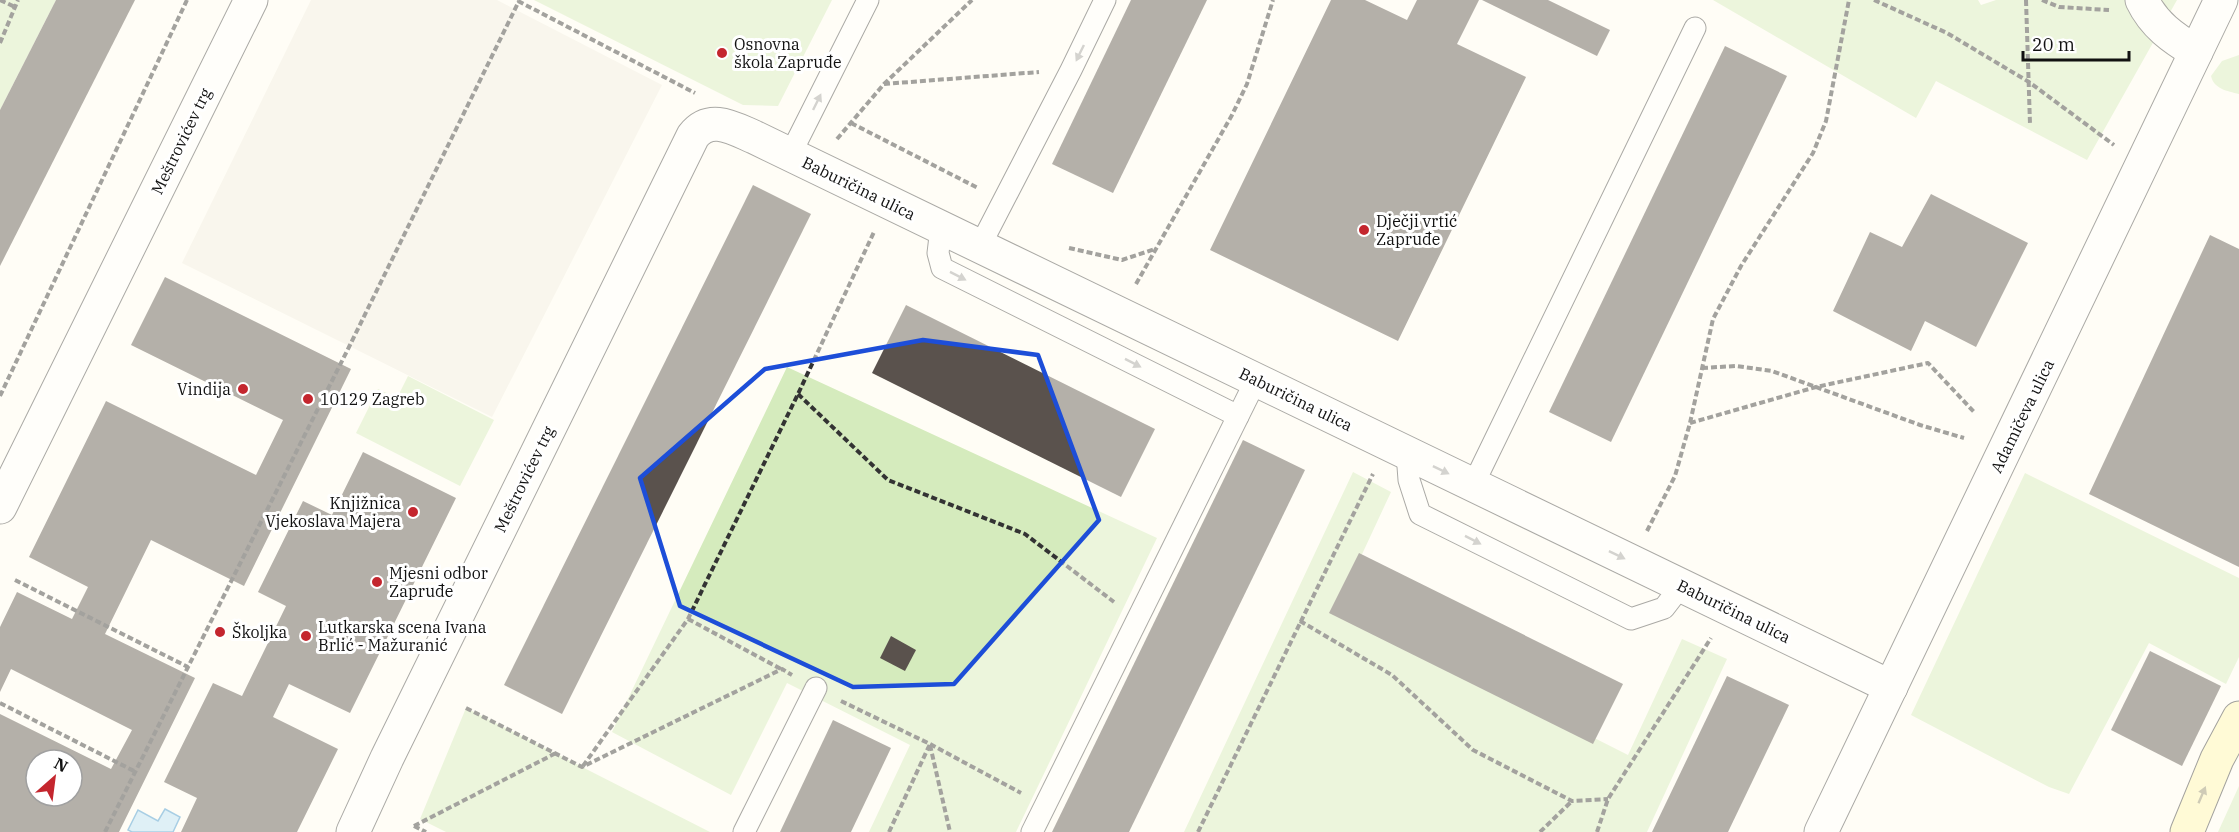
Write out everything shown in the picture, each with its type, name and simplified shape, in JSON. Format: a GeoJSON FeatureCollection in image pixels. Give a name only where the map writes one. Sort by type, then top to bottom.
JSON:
{"type":"FeatureCollection","features":[{"type":"Feature","properties":{"kind":"main road"},"geometry":{"type":"LineString","coordinates":[[2187,832],[2217,759],[2239,718]]}},
{"type":"Feature","properties":{"kind":"street","name":"Meštrovićev trg"},"geometry":{"type":"LineString","coordinates":[[0,507],[251,0]]}},
{"type":"Feature","properties":{"kind":"street","name":"Adamičeva ulica"},"geometry":{"type":"LineString","coordinates":[[1821,832],[2221,0]]}},
{"type":"Feature","properties":{"kind":"street"},"geometry":{"type":"LineString","coordinates":[[2131,5],[2170,36],[2196,52]]}},
{"type":"Feature","properties":{"kind":"street","name":"Meštrovićev trg"},"geometry":{"type":"LineString","coordinates":[[353,832],[396,738],[693,136],[700,113]]}},
{"type":"Feature","properties":{"kind":"street","name":"Baburičina ulica"},"geometry":{"type":"LineString","coordinates":[[700,113],[712,123],[727,126],[802,160],[1891,687]]}},
{"type":"Feature","properties":{"kind":"lane"},"geometry":{"type":"LineString","coordinates":[[802,160],[867,0]]}},
{"type":"Feature","properties":{"kind":"lane"},"geometry":{"type":"LineString","coordinates":[[980,246],[1105,0]]}},
{"type":"Feature","properties":{"kind":"lane"},"geometry":{"type":"LineString","coordinates":[[1473,485],[1695,28]]}},
{"type":"Feature","properties":{"kind":"lane"},"geometry":{"type":"LineString","coordinates":[[941,228],[938,253],[942,268],[1238,416]]}},
{"type":"Feature","properties":{"kind":"lane"},"geometry":{"type":"LineString","coordinates":[[1032,832],[1256,380]]}},
{"type":"Feature","properties":{"kind":"lane"},"geometry":{"type":"LineString","coordinates":[[1397,448],[1420,514],[1630,619],[1664,608],[1681,586]]}},
{"type":"Feature","properties":{"kind":"lane"},"geometry":{"type":"LineString","coordinates":[[744,832],[816,688]]}},
{"type":"Feature","properties":{"kind":"path"},"geometry":{"type":"LineString","coordinates":[[0,0],[15,7]]}},
{"type":"Feature","properties":{"kind":"path"},"geometry":{"type":"LineString","coordinates":[[0,43],[18,0]]}},
{"type":"Feature","properties":{"kind":"path"},"geometry":{"type":"LineString","coordinates":[[0,396],[187,0]]}},
{"type":"Feature","properties":{"kind":"path"},"geometry":{"type":"LineString","coordinates":[[802,160],[972,0]]}},
{"type":"Feature","properties":{"kind":"path"},"geometry":{"type":"LineString","coordinates":[[1119,314],[1232,115],[1247,84],[1273,0]]}},
{"type":"Feature","properties":{"kind":"path"},"geometry":{"type":"LineString","coordinates":[[1631,562],[1675,476],[1690,423],[1713,319],[1741,266],[1814,153],[1826,121],[1849,0]]}},
{"type":"Feature","properties":{"kind":"path"},"geometry":{"type":"LineString","coordinates":[[1874,0],[1947,33],[2029,82],[2111,142],[2140,169]]}},
{"type":"Feature","properties":{"kind":"path"},"geometry":{"type":"LineString","coordinates":[[2026,0],[2030,124]]}},
{"type":"Feature","properties":{"kind":"path"},"geometry":{"type":"LineString","coordinates":[[2042,0],[2059,7],[2131,5]]}},
{"type":"Feature","properties":{"kind":"path"},"geometry":{"type":"LineString","coordinates":[[105,832],[350,347],[518,1],[700,113]]}},
{"type":"Feature","properties":{"kind":"path"},"geometry":{"type":"LineString","coordinates":[[884,84],[1071,70]]}},
{"type":"Feature","properties":{"kind":"path"},"geometry":{"type":"LineString","coordinates":[[582,766],[687,619],[798,394],[888,202]]}},
{"type":"Feature","properties":{"kind":"path"},"geometry":{"type":"LineString","coordinates":[[1690,423],[1816,387],[1928,363],[1976,413]]}},
{"type":"Feature","properties":{"kind":"path"},"geometry":{"type":"LineString","coordinates":[[1702,368],[1736,366],[1772,371],[1920,425],[1964,438]]}},
{"type":"Feature","properties":{"kind":"path"},"geometry":{"type":"LineString","coordinates":[[798,394],[888,480],[1025,534],[1136,619]]}},
{"type":"Feature","properties":{"kind":"path"},"geometry":{"type":"LineString","coordinates":[[1198,832],[1300,621],[1397,448]]}},
{"type":"Feature","properties":{"kind":"path"},"geometry":{"type":"LineString","coordinates":[[15,580],[188,667]]}},
{"type":"Feature","properties":{"kind":"path"},"geometry":{"type":"LineString","coordinates":[[1597,832],[1608,799],[1729,609]]}},
{"type":"Feature","properties":{"kind":"path"},"geometry":{"type":"LineString","coordinates":[[687,619],[1045,805]]}},
{"type":"Feature","properties":{"kind":"path"},"geometry":{"type":"LineString","coordinates":[[1300,621],[1392,675],[1473,750],[1572,801],[1608,799]]}},
{"type":"Feature","properties":{"kind":"path"},"geometry":{"type":"LineString","coordinates":[[582,766],[782,669]]}},
{"type":"Feature","properties":{"kind":"path"},"geometry":{"type":"LineString","coordinates":[[0,703],[134,771]]}},
{"type":"Feature","properties":{"kind":"path"},"geometry":{"type":"LineString","coordinates":[[466,708],[582,766]]}},
{"type":"Feature","properties":{"kind":"path"},"geometry":{"type":"LineString","coordinates":[[889,832],[930,744]]}},
{"type":"Feature","properties":{"kind":"path"},"geometry":{"type":"LineString","coordinates":[[930,744],[950,832]]}},
{"type":"Feature","properties":{"kind":"path"},"geometry":{"type":"LineString","coordinates":[[426,832],[414,826],[556,753]]}},
{"type":"Feature","properties":{"kind":"path"},"geometry":{"type":"LineString","coordinates":[[1540,832],[1572,801]]}},
{"type":"Feature","properties":{"kind":"highlighted area"},"geometry":{"type":"Polygon","coordinates":[[[923,340],[1038,355],[1099,520],[954,684],[853,687],[680,606],[640,478],[765,369],[923,340]]]}},
{"type":"Feature","properties":{"kind":"green space"},"geometry":{"type":"Polygon","coordinates":[[[0,0],[56,0],[0,110],[0,0]]]}},
{"type":"Feature","properties":{"kind":"green space","name":"Osnovna škola Zapruđe"},"geometry":{"type":"Polygon","coordinates":[[[534,0],[832,0],[778,106],[743,105],[534,0]]]}},
{"type":"Feature","properties":{"kind":"green space"},"geometry":{"type":"Polygon","coordinates":[[[1713,0],[1978,0],[1981,5],[1996,0],[2177,0],[2087,160],[1936,81],[1916,118],[1713,0]]]}},
{"type":"Feature","properties":{"kind":"green space"},"geometry":{"type":"Polygon","coordinates":[[[2239,55],[2239,94],[2218,87],[2211,76],[2222,61],[2239,55]]]}},
{"type":"Feature","properties":{"kind":"green space"},"geometry":{"type":"Polygon","coordinates":[[[787,367],[1157,538],[1016,832],[869,832],[910,745],[787,683],[731,795],[612,732],[787,367]]]}},
{"type":"Feature","properties":{"kind":"green space"},"geometry":{"type":"Polygon","coordinates":[[[408,376],[494,420],[460,486],[356,433],[378,389],[397,398],[408,376]]]}},
{"type":"Feature","properties":{"kind":"green space"},"geometry":{"type":"Polygon","coordinates":[[[1353,472],[1391,492],[1337,608],[1628,755],[1682,639],[1727,659],[1647,832],[1184,832],[1353,472]]]}},
{"type":"Feature","properties":{"kind":"green space"},"geometry":{"type":"Polygon","coordinates":[[[2025,473],[2239,578],[2239,657],[2226,684],[2149,643],[2069,794],[2049,787],[1911,715],[2025,473]]]}},
{"type":"Feature","properties":{"kind":"green space"},"geometry":{"type":"Polygon","coordinates":[[[466,708],[710,832],[446,832],[420,819],[466,708]]]}},
{"type":"Feature","properties":{"kind":"green space"},"geometry":{"type":"Polygon","coordinates":[[[2239,786],[2239,832],[2218,832],[2239,786]]]}},
{"type":"Feature","properties":{"kind":"shaded area"},"geometry":{"type":"Polygon","coordinates":[[[311,0],[497,0],[662,85],[492,417],[182,263],[311,0]]]}},
{"type":"Feature","properties":{"kind":"water"},"geometry":{"type":"Polygon","coordinates":[[[165,809],[180,817],[173,832],[132,832],[128,830],[138,810],[158,821],[165,809]]]}},
{"type":"Feature","properties":{"kind":"building"},"geometry":{"type":"Polygon","coordinates":[[[56,0],[135,0],[0,266],[0,110],[56,0]]]}},
{"type":"Feature","properties":{"kind":"building"},"geometry":{"type":"Polygon","coordinates":[[[1131,0],[1207,0],[1113,193],[1052,164],[1131,0]]]}},
{"type":"Feature","properties":{"kind":"building"},"geometry":{"type":"Polygon","coordinates":[[[1331,0],[1365,0],[1407,20],[1417,0],[1479,0],[1457,44],[1526,77],[1398,341],[1210,250],[1331,0]]]}},
{"type":"Feature","properties":{"kind":"building"},"geometry":{"type":"Polygon","coordinates":[[[1482,0],[1548,0],[1610,30],[1597,56],[1482,0]]]}},
{"type":"Feature","properties":{"kind":"building"},"geometry":{"type":"Polygon","coordinates":[[[1725,46],[1787,76],[1611,442],[1549,412],[1725,46]]]}},
{"type":"Feature","properties":{"kind":"building"},"geometry":{"type":"Polygon","coordinates":[[[753,185],[811,214],[562,714],[504,685],[753,185]]]}},
{"type":"Feature","properties":{"kind":"building"},"geometry":{"type":"Polygon","coordinates":[[[1931,194],[2028,243],[1976,347],[1925,321],[1911,351],[1833,311],[1870,232],[1902,247],[1931,194]]]}},
{"type":"Feature","properties":{"kind":"building"},"geometry":{"type":"Polygon","coordinates":[[[2210,235],[2239,249],[2239,567],[2089,494],[2210,235]]]}},
{"type":"Feature","properties":{"kind":"building"},"geometry":{"type":"Polygon","coordinates":[[[165,277],[351,369],[244,586],[151,540],[105,634],[195,678],[119,832],[0,832],[0,714],[69,748],[24,748],[24,808],[84,808],[84,756],[111,769],[132,730],[11,669],[0,692],[0,627],[17,592],[72,619],[88,587],[29,557],[106,401],[256,475],[283,420],[131,345],[165,277]]]}},
{"type":"Feature","properties":{"kind":"building"},"geometry":{"type":"Polygon","coordinates":[[[906,305],[1155,429],[1121,497],[872,373],[906,305]]]}},
{"type":"Feature","properties":{"kind":"building"},"geometry":{"type":"Polygon","coordinates":[[[1243,440],[1305,470],[1129,832],[1052,832],[1243,440]]]}},
{"type":"Feature","properties":{"kind":"building"},"geometry":{"type":"Polygon","coordinates":[[[363,452],[456,498],[350,713],[289,684],[273,717],[338,749],[297,832],[181,832],[197,798],[164,782],[213,683],[242,696],[286,606],[258,592],[303,501],[332,515],[363,452]]]}},
{"type":"Feature","properties":{"kind":"building"},"geometry":{"type":"Polygon","coordinates":[[[1359,553],[1623,684],[1593,744],[1329,613],[1359,553]]]}},
{"type":"Feature","properties":{"kind":"building"},"geometry":{"type":"Polygon","coordinates":[[[891,636],[916,650],[905,671],[880,658],[891,636]]]}},
{"type":"Feature","properties":{"kind":"building"},"geometry":{"type":"Polygon","coordinates":[[[2150,651],[2221,686],[2182,766],[2111,730],[2150,651]]]}},
{"type":"Feature","properties":{"kind":"building"},"geometry":{"type":"Polygon","coordinates":[[[1727,676],[1789,705],[1728,832],[1652,832],[1727,676]]]}},
{"type":"Feature","properties":{"kind":"building"},"geometry":{"type":"Polygon","coordinates":[[[833,720],[891,748],[851,832],[780,832],[833,720]]]}},
{"type":"Feature","properties":{"kind":"place","name":"Osnovna škola Zapruđe"},"geometry":{"type":"Point","coordinates":[722,53]}},
{"type":"Feature","properties":{"kind":"place","name":"Dječji vrtić Zapruđe"},"geometry":{"type":"Point","coordinates":[1364,230]}},
{"type":"Feature","properties":{"kind":"place","name":"Vindija"},"geometry":{"type":"Point","coordinates":[243,389]}},
{"type":"Feature","properties":{"kind":"place","name":"10129 Zagreb"},"geometry":{"type":"Point","coordinates":[308,399]}},
{"type":"Feature","properties":{"kind":"place","name":"Knjižnica Vjekoslava Majera"},"geometry":{"type":"Point","coordinates":[413,512]}},
{"type":"Feature","properties":{"kind":"place","name":"Mjesni odbor Zapruđe"},"geometry":{"type":"Point","coordinates":[377,582]}},
{"type":"Feature","properties":{"kind":"place","name":"Školjka"},"geometry":{"type":"Point","coordinates":[220,632]}},
{"type":"Feature","properties":{"kind":"place","name":"Lutkarska scena Ivana Brlić - Mažuranić"},"geometry":{"type":"Point","coordinates":[306,636]}}]}
